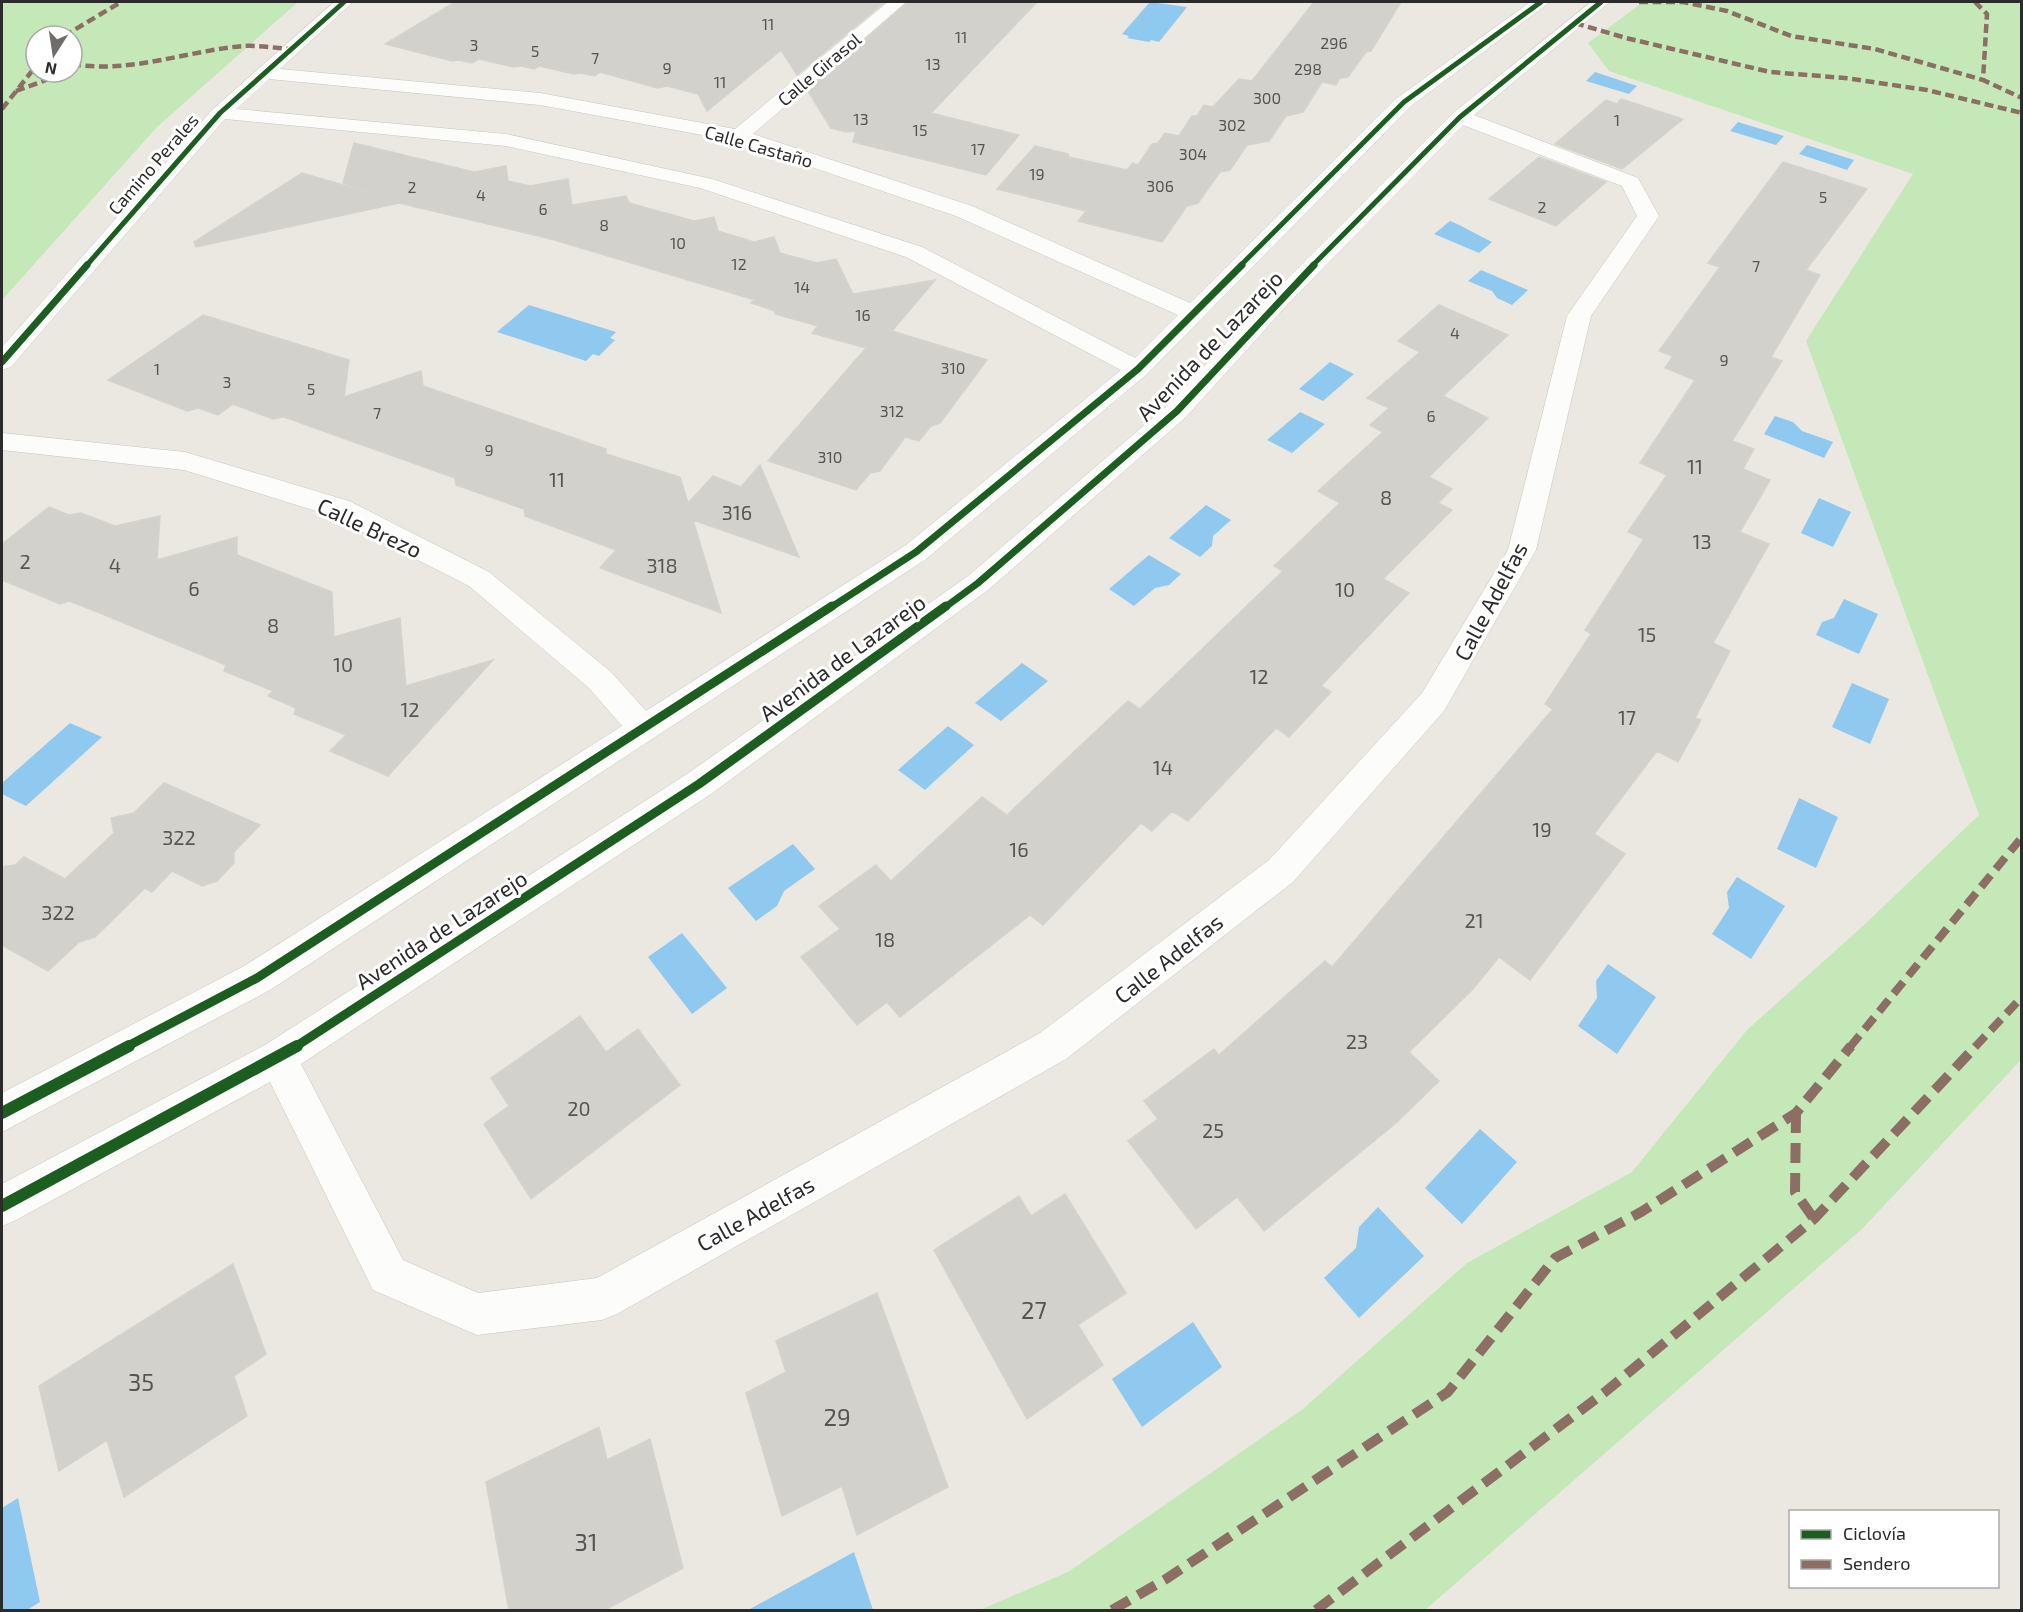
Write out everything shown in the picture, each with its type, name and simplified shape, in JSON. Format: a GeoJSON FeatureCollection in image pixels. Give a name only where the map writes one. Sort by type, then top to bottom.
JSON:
{"type":"FeatureCollection","features":[{"type":"Feature","properties":{"kind":"street","name":"Camino Perales"},"geometry":{"type":"LineString","coordinates":[[2,362],[220,113],[344,2]]}},
{"type":"Feature","properties":{"kind":"street","name":"Calle Girasol"},"geometry":{"type":"LineString","coordinates":[[739,136],[898,2]]}},
{"type":"Feature","properties":{"kind":"street","name":"Avenida de Lazarejo"},"geometry":{"type":"LineString","coordinates":[[2,1113],[257,978],[916,552],[1138,369],[1404,102],[1540,2]]}},
{"type":"Feature","properties":{"kind":"street","name":"Avenida de Lazarejo"},"geometry":{"type":"LineString","coordinates":[[2,1206],[278,1058],[699,784],[978,583],[1177,411],[1279,300],[1460,117],[1601,2]]}},
{"type":"Feature","properties":{"kind":"street","name":"Calle Castaño"},"geometry":{"type":"LineString","coordinates":[[262,73],[540,99],[739,136],[964,210],[1194,314]]}},
{"type":"Feature","properties":{"kind":"street"},"geometry":{"type":"LineString","coordinates":[[220,113],[506,140],[705,183],[914,252],[1138,369]]}},
{"type":"Feature","properties":{"kind":"street","name":"Calle Adelfas"},"geometry":{"type":"LineString","coordinates":[[278,1058],[388,1275],[477,1314],[602,1299],[1053,1046],[1281,871],[1434,702],[1522,550],[1579,316],[1648,216],[1631,183],[1460,117]]}},
{"type":"Feature","properties":{"kind":"street","name":"Calle Brezo"},"geometry":{"type":"LineString","coordinates":[[2,441],[185,461],[339,508],[479,579],[600,680],[644,729]]}},
{"type":"Feature","properties":{"kind":"green space"},"geometry":{"type":"Polygon","coordinates":[[[2,2],[298,2],[157,127],[2,300],[2,2]]]}},
{"type":"Feature","properties":{"kind":"green space"},"geometry":{"type":"Polygon","coordinates":[[[1643,2],[2021,2],[2021,1060],[1862,1229],[1425,1610],[980,1610],[1068,1572],[1303,1409],[1467,1263],[1632,1172],[1747,1030],[1864,925],[1979,815],[1806,341],[1913,174],[1609,71],[1588,43],[1643,2]]]}},
{"type":"Feature","properties":{"kind":"water"},"geometry":{"type":"Polygon","coordinates":[[[1150,2],[1187,7],[1159,42],[1127,38],[1129,36],[1122,34],[1150,2]]]}},
{"type":"Feature","properties":{"kind":"water"},"geometry":{"type":"Polygon","coordinates":[[[1595,72],[1637,86],[1629,94],[1586,81],[1595,72]]]}},
{"type":"Feature","properties":{"kind":"water"},"geometry":{"type":"Polygon","coordinates":[[[1738,122],[1784,136],[1776,145],[1730,131],[1738,122]]]}},
{"type":"Feature","properties":{"kind":"water"},"geometry":{"type":"Polygon","coordinates":[[[1807,145],[1854,160],[1847,170],[1799,154],[1807,145]]]}},
{"type":"Feature","properties":{"kind":"water"},"geometry":{"type":"Polygon","coordinates":[[[1450,221],[1492,242],[1479,253],[1434,234],[1450,221]]]}},
{"type":"Feature","properties":{"kind":"water"},"geometry":{"type":"Polygon","coordinates":[[[1481,270],[1528,290],[1512,305],[1497,298],[1492,291],[1468,281],[1481,270]]]}},
{"type":"Feature","properties":{"kind":"water"},"geometry":{"type":"Polygon","coordinates":[[[529,305],[616,332],[610,338],[615,340],[599,356],[593,354],[586,361],[497,332],[529,305]]]}},
{"type":"Feature","properties":{"kind":"water"},"geometry":{"type":"Polygon","coordinates":[[[1330,362],[1354,374],[1323,401],[1299,389],[1330,362]]]}},
{"type":"Feature","properties":{"kind":"water"},"geometry":{"type":"Polygon","coordinates":[[[1300,412],[1325,424],[1292,453],[1267,440],[1300,412]]]}},
{"type":"Feature","properties":{"kind":"water"},"geometry":{"type":"Polygon","coordinates":[[[1775,416],[1793,422],[1802,431],[1833,442],[1824,458],[1764,434],[1775,416]]]}},
{"type":"Feature","properties":{"kind":"water"},"geometry":{"type":"Polygon","coordinates":[[[1819,498],[1851,512],[1833,547],[1801,533],[1819,498]]]}},
{"type":"Feature","properties":{"kind":"water"},"geometry":{"type":"Polygon","coordinates":[[[1206,505],[1231,520],[1213,536],[1212,546],[1200,557],[1169,538],[1206,505]]]}},
{"type":"Feature","properties":{"kind":"water"},"geometry":{"type":"Polygon","coordinates":[[[1149,555],[1181,574],[1169,585],[1155,588],[1134,606],[1109,589],[1149,555]]]}},
{"type":"Feature","properties":{"kind":"water"},"geometry":{"type":"Polygon","coordinates":[[[1844,599],[1878,614],[1859,654],[1816,635],[1822,622],[1834,618],[1844,599]]]}},
{"type":"Feature","properties":{"kind":"water"},"geometry":{"type":"Polygon","coordinates":[[[1022,663],[1048,681],[1001,721],[975,703],[1022,663]]]}},
{"type":"Feature","properties":{"kind":"water"},"geometry":{"type":"Polygon","coordinates":[[[1852,683],[1889,699],[1870,744],[1832,727],[1852,683]]]}},
{"type":"Feature","properties":{"kind":"water"},"geometry":{"type":"Polygon","coordinates":[[[70,723],[102,737],[26,806],[2,794],[2,783],[70,723]]]}},
{"type":"Feature","properties":{"kind":"water"},"geometry":{"type":"Polygon","coordinates":[[[948,726],[974,745],[925,790],[898,770],[948,726]]]}},
{"type":"Feature","properties":{"kind":"water"},"geometry":{"type":"Polygon","coordinates":[[[1799,798],[1838,817],[1816,868],[1777,849],[1799,798]]]}},
{"type":"Feature","properties":{"kind":"water"},"geometry":{"type":"Polygon","coordinates":[[[793,844],[815,869],[784,891],[777,906],[756,921],[728,888],[793,844]]]}},
{"type":"Feature","properties":{"kind":"water"},"geometry":{"type":"Polygon","coordinates":[[[1737,877],[1785,906],[1751,959],[1712,934],[1729,908],[1727,892],[1737,877]]]}},
{"type":"Feature","properties":{"kind":"water"},"geometry":{"type":"Polygon","coordinates":[[[682,933],[727,988],[692,1014],[648,957],[682,933]]]}},
{"type":"Feature","properties":{"kind":"water"},"geometry":{"type":"Polygon","coordinates":[[[1608,964],[1656,997],[1617,1054],[1578,1026],[1597,998],[1596,981],[1608,964]]]}},
{"type":"Feature","properties":{"kind":"water"},"geometry":{"type":"Polygon","coordinates":[[[1480,1129],[1517,1162],[1462,1224],[1425,1188],[1480,1129]]]}},
{"type":"Feature","properties":{"kind":"water"},"geometry":{"type":"Polygon","coordinates":[[[1378,1207],[1424,1256],[1359,1318],[1324,1278],[1356,1248],[1359,1227],[1378,1207]]]}},
{"type":"Feature","properties":{"kind":"water"},"geometry":{"type":"Polygon","coordinates":[[[1193,1322],[1222,1367],[1142,1427],[1112,1379],[1193,1322]]]}},
{"type":"Feature","properties":{"kind":"water"},"geometry":{"type":"Polygon","coordinates":[[[18,1498],[40,1602],[27,1610],[2,1610],[2,1508],[18,1498]]]}},
{"type":"Feature","properties":{"kind":"water"},"geometry":{"type":"Polygon","coordinates":[[[854,1552],[873,1610],[750,1610],[750,1609],[854,1552]]]}},
{"type":"Feature","properties":{"kind":"building"},"geometry":{"type":"Polygon","coordinates":[[[455,2],[885,2],[797,75],[781,50],[707,111],[698,94],[667,86],[657,88],[600,72],[595,76],[539,66],[534,69],[513,67],[479,59],[472,63],[452,61],[385,44],[455,2]]]}},
{"type":"Feature","properties":{"kind":"building"},"geometry":{"type":"Polygon","coordinates":[[[908,2],[1037,2],[931,113],[1019,135],[986,175],[853,142],[856,131],[846,132],[831,128],[807,90],[908,2]]]}},
{"type":"Feature","properties":{"kind":"building"},"geometry":{"type":"Polygon","coordinates":[[[1314,2],[1401,2],[1371,51],[1366,52],[1348,77],[1340,78],[1336,85],[1322,82],[1303,112],[1286,116],[1269,141],[1247,145],[1230,170],[1220,172],[1198,203],[1187,206],[1162,242],[1078,221],[1086,211],[997,189],[1035,146],[1068,154],[1069,157],[1127,170],[1133,163],[1138,165],[1152,144],[1158,143],[1165,133],[1179,136],[1192,116],[1197,116],[1204,105],[1213,107],[1239,79],[1252,81],[1314,2]]]}},
{"type":"Feature","properties":{"kind":"building"},"geometry":{"type":"Polygon","coordinates":[[[1621,99],[1683,119],[1622,169],[1555,144],[1606,100],[1617,104],[1621,99]]]}},
{"type":"Feature","properties":{"kind":"building"},"geometry":{"type":"Polygon","coordinates":[[[354,143],[474,172],[506,166],[508,181],[530,186],[568,179],[572,205],[626,196],[629,203],[694,221],[714,217],[718,231],[754,242],[774,237],[780,253],[817,263],[836,259],[853,294],[935,280],[892,331],[987,360],[940,423],[931,426],[919,441],[905,437],[880,471],[870,473],[856,490],[768,461],[866,348],[812,333],[818,326],[775,314],[775,311],[751,303],[755,300],[551,239],[399,203],[196,247],[194,242],[302,173],[374,194],[343,183],[354,143]]]}},
{"type":"Feature","properties":{"kind":"building"},"geometry":{"type":"Polygon","coordinates":[[[1539,157],[1606,182],[1556,226],[1489,199],[1539,157]]]}},
{"type":"Feature","properties":{"kind":"building"},"geometry":{"type":"Polygon","coordinates":[[[1783,162],[1867,189],[1806,270],[1820,275],[1771,357],[1782,361],[1732,441],[1754,449],[1743,469],[1770,480],[1740,532],[1769,544],[1713,643],[1730,651],[1695,718],[1701,720],[1678,762],[1657,751],[1594,834],[1625,854],[1530,980],[1499,957],[1473,989],[1409,1052],[1439,1081],[1396,1123],[1264,1231],[1237,1197],[1196,1229],[1128,1141],[1158,1119],[1144,1101],[1214,1049],[1219,1055],[1325,961],[1332,967],[1553,709],[1545,704],[1591,634],[1585,630],[1644,539],[1628,532],[1667,475],[1640,463],[1695,380],[1665,368],[1673,356],[1659,351],[1720,267],[1708,263],[1783,162]]]}},
{"type":"Feature","properties":{"kind":"building"},"geometry":{"type":"Polygon","coordinates":[[[1439,305],[1508,335],[1443,396],[1488,418],[1429,477],[1452,489],[1438,503],[1452,510],[1383,579],[1409,593],[1321,686],[1331,692],[1289,737],[1276,728],[1188,821],[1172,811],[1152,831],[1141,823],[1043,925],[1030,915],[900,1017],[887,1002],[857,1025],[801,957],[840,929],[819,906],[876,865],[891,881],[982,797],[1007,815],[1128,701],[1140,709],[1283,571],[1274,566],[1340,503],[1318,491],[1383,432],[1370,425],[1389,408],[1367,398],[1420,352],[1398,341],[1439,305]]]}},
{"type":"Feature","properties":{"kind":"building"},"geometry":{"type":"Polygon","coordinates":[[[203,315],[349,360],[344,397],[421,371],[423,386],[606,449],[606,454],[680,477],[688,503],[713,476],[741,487],[760,465],[799,557],[693,520],[721,613],[600,568],[616,550],[525,516],[524,509],[456,485],[455,478],[284,417],[287,416],[273,419],[233,404],[218,415],[198,408],[187,411],[108,380],[203,315]]]}},
{"type":"Feature","properties":{"kind":"building"},"geometry":{"type":"Polygon","coordinates":[[[49,507],[69,515],[81,513],[115,526],[160,516],[157,560],[237,537],[237,555],[332,592],[334,637],[400,618],[406,686],[493,660],[388,776],[330,751],[346,735],[294,714],[296,708],[268,696],[273,691],[224,671],[226,665],[69,601],[60,604],[2,580],[2,544],[49,507]]]}},
{"type":"Feature","properties":{"kind":"building"},"geometry":{"type":"Polygon","coordinates":[[[164,783],[260,825],[234,852],[234,863],[217,881],[202,886],[172,871],[152,892],[145,888],[95,937],[79,942],[48,971],[2,945],[2,867],[15,865],[24,857],[65,879],[114,833],[111,818],[134,813],[164,783]]]}},
{"type":"Feature","properties":{"kind":"building"},"geometry":{"type":"Polygon","coordinates":[[[580,1016],[606,1052],[638,1029],[680,1085],[531,1199],[484,1124],[509,1106],[491,1078],[580,1016]]]}},
{"type":"Feature","properties":{"kind":"building"},"geometry":{"type":"Polygon","coordinates":[[[1065,1194],[1126,1293],[1078,1325],[1103,1365],[1027,1419],[934,1250],[1019,1196],[1031,1216],[1065,1194]]]}},
{"type":"Feature","properties":{"kind":"building"},"geometry":{"type":"Polygon","coordinates":[[[233,1264],[266,1354],[234,1376],[247,1416],[124,1497],[107,1440],[59,1471],[39,1386],[233,1264]]]}},
{"type":"Feature","properties":{"kind":"building"},"geometry":{"type":"Polygon","coordinates":[[[877,1293],[948,1487],[857,1535],[842,1486],[782,1516],[746,1393],[786,1372],[776,1341],[877,1293]]]}},
{"type":"Feature","properties":{"kind":"building"},"geometry":{"type":"Polygon","coordinates":[[[599,1427],[607,1460],[650,1439],[683,1568],[603,1611],[509,1611],[486,1482],[599,1427]]]}},
{"type":"Feature","properties":{"kind":"marked path"},"geometry":{"type":"LineString","coordinates":[[84,24],[121,2]]}},
{"type":"Feature","properties":{"kind":"marked path"},"geometry":{"type":"LineString","coordinates":[[1639,2],[1683,2],[1727,11],[1791,36],[1875,49],[1983,80]]}},
{"type":"Feature","properties":{"kind":"marked path"},"geometry":{"type":"LineString","coordinates":[[1975,2],[1987,14],[1983,80],[2022,98]]}},
{"type":"Feature","properties":{"kind":"marked path"},"geometry":{"type":"LineString","coordinates":[[1575,23],[1626,38],[1770,72],[1845,78],[1927,90],[2022,113]]}},
{"type":"Feature","properties":{"kind":"marked path"},"geometry":{"type":"LineString","coordinates":[[84,66],[140,65],[200,52],[246,46],[290,49]]}},
{"type":"Feature","properties":{"kind":"marked path"},"geometry":{"type":"LineString","coordinates":[[2,109],[24,81]]}},
{"type":"Feature","properties":{"kind":"marked path"},"geometry":{"type":"LineString","coordinates":[[16,91],[35,84]]}},
{"type":"Feature","properties":{"kind":"marked path"},"geometry":{"type":"LineString","coordinates":[[1112,1610],[1166,1579],[1448,1392],[1555,1258],[1641,1212],[1796,1113],[2022,837]]}},
{"type":"Feature","properties":{"kind":"marked path"},"geometry":{"type":"LineString","coordinates":[[1316,1610],[1605,1392],[1814,1219],[2022,997]]}},
{"type":"Feature","properties":{"kind":"marked path"},"geometry":{"type":"LineString","coordinates":[[1796,1113],[1795,1192],[1814,1219]]}},
{"type":"Feature","properties":{"kind":"cycle path"},"geometry":{"type":"LineString","coordinates":[[2,362],[220,113],[344,2]]}},
{"type":"Feature","properties":{"kind":"cycle path"},"geometry":{"type":"LineString","coordinates":[[2,1113],[257,978],[916,552],[1138,369],[1404,102],[1541,2]]}},
{"type":"Feature","properties":{"kind":"cycle path"},"geometry":{"type":"LineString","coordinates":[[2,1206],[278,1058],[699,784],[978,583],[1177,411],[1279,300],[1460,117],[1601,2]]}}]}
